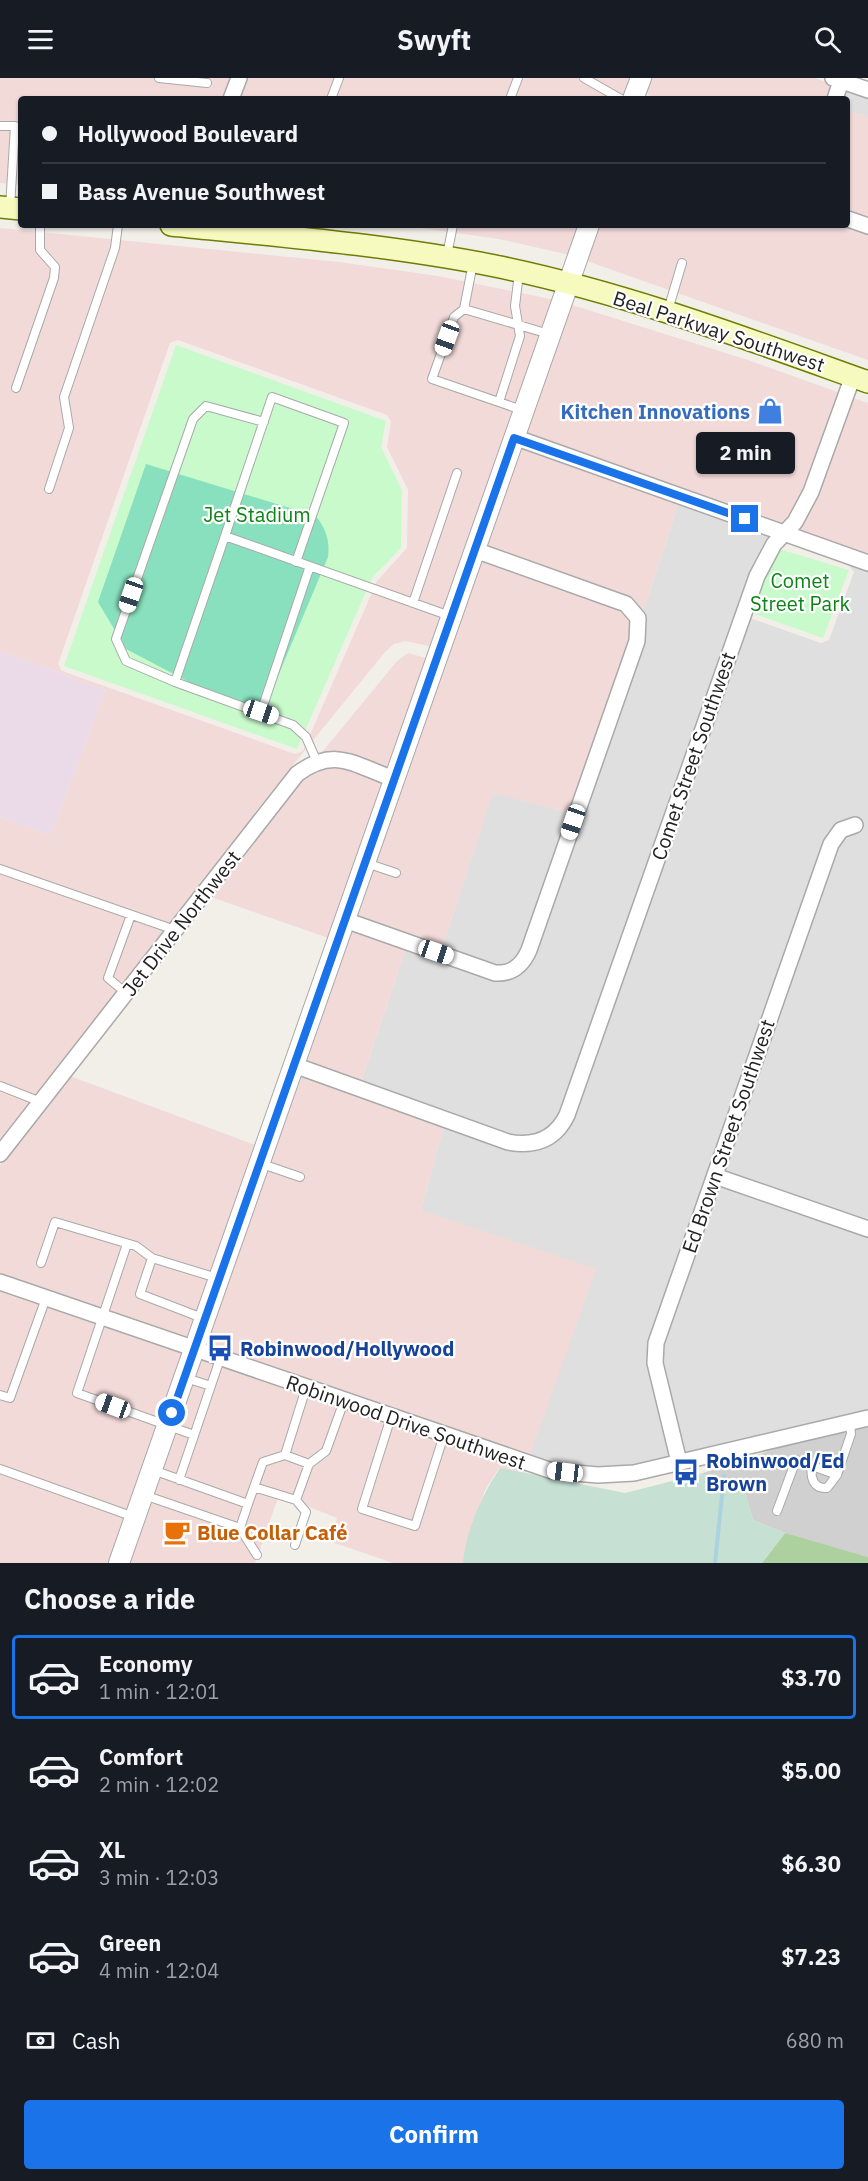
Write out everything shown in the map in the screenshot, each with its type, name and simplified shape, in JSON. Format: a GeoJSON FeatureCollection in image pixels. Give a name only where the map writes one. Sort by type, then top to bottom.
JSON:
{"type":"FeatureCollection","features":[{"type":"Feature","properties":{"kind":"main road","name":"Beal Parkway Southwest"},"geometry":{"type":"LineString","coordinates":[[233,228],[293,231],[474,262],[519,272],[668,312],[861,379]]}},
{"type":"Feature","properties":{"kind":"street"},"geometry":{"type":"LineString","coordinates":[[232,96],[239,78]]}},
{"type":"Feature","properties":{"kind":"street"},"geometry":{"type":"LineString","coordinates":[[835,96],[837,80],[868,90]]}},
{"type":"Feature","properties":{"kind":"street"},"geometry":{"type":"LineString","coordinates":[[850,220],[868,226]]}},
{"type":"Feature","properties":{"kind":"street"},"geometry":{"type":"LineString","coordinates":[[119,1563],[588,228]]}},
{"type":"Feature","properties":{"kind":"street","name":"Comet Street Southwest"},"geometry":{"type":"LineString","coordinates":[[294,1065],[508,1142],[528,1144],[545,1139],[557,1131],[567,1115],[757,576],[774,544],[795,522],[811,492],[861,379]]}},
{"type":"Feature","properties":{"kind":"street"},"geometry":{"type":"LineString","coordinates":[[514,438],[868,562]]}},
{"type":"Feature","properties":{"kind":"street"},"geometry":{"type":"LineString","coordinates":[[345,920],[495,973],[504,973],[519,966],[527,955],[634,652],[640,625],[633,609],[626,604],[475,550]]}},
{"type":"Feature","properties":{"kind":"street"},"geometry":{"type":"LineString","coordinates":[[317,762],[333,758],[394,779]]}},
{"type":"Feature","properties":{"kind":"street","name":"Jet Drive Northwest"},"geometry":{"type":"LineString","coordinates":[[0,1154],[297,774],[317,762]]}},
{"type":"Feature","properties":{"kind":"street","name":"Ed Brown Street Southwest"},"geometry":{"type":"LineString","coordinates":[[679,1462],[655,1364],[654,1351],[831,844],[841,830],[855,825]]}},
{"type":"Feature","properties":{"kind":"street"},"geometry":{"type":"LineString","coordinates":[[715,1176],[868,1229]]}},
{"type":"Feature","properties":{"kind":"street","name":"Robinwood Drive Southwest"},"geometry":{"type":"LineString","coordinates":[[0,1282],[552,1471],[598,1475],[634,1473],[868,1418]]}},
{"type":"Feature","properties":{"kind":"lane"},"geometry":{"type":"LineString","coordinates":[[159,78],[207,83]]}},
{"type":"Feature","properties":{"kind":"lane"},"geometry":{"type":"LineString","coordinates":[[332,96],[339,78]]}},
{"type":"Feature","properties":{"kind":"lane"},"geometry":{"type":"LineString","coordinates":[[511,96],[518,78]]}},
{"type":"Feature","properties":{"kind":"lane"},"geometry":{"type":"LineString","coordinates":[[585,78],[635,94]]}},
{"type":"Feature","properties":{"kind":"lane"},"geometry":{"type":"LineString","coordinates":[[0,126],[15,126],[10,208]]}},
{"type":"Feature","properties":{"kind":"lane"},"geometry":{"type":"LineString","coordinates":[[16,388],[54,278],[55,267],[40,250],[40,228]]}},
{"type":"Feature","properties":{"kind":"lane"},"geometry":{"type":"LineString","coordinates":[[50,489],[69,428],[64,397],[115,248],[118,228]]}},
{"type":"Feature","properties":{"kind":"lane"},"geometry":{"type":"LineString","coordinates":[[446,257],[452,228]]}},
{"type":"Feature","properties":{"kind":"lane"},"geometry":{"type":"LineString","coordinates":[[474,262],[464,309],[454,317],[432,379],[524,411]]}},
{"type":"Feature","properties":{"kind":"lane"},"geometry":{"type":"LineString","coordinates":[[668,312],[682,263]]}},
{"type":"Feature","properties":{"kind":"lane"},"geometry":{"type":"LineString","coordinates":[[499,402],[520,336],[515,306],[519,272]]}},
{"type":"Feature","properties":{"kind":"lane"},"geometry":{"type":"LineString","coordinates":[[464,309],[550,334]]}},
{"type":"Feature","properties":{"kind":"lane"},"geometry":{"type":"LineString","coordinates":[[175,682],[272,397],[344,423],[296,562]]}},
{"type":"Feature","properties":{"kind":"lane"},"geometry":{"type":"LineString","coordinates":[[264,422],[206,405],[193,418],[116,639],[126,661],[175,682],[293,725],[306,737],[317,762]]}},
{"type":"Feature","properties":{"kind":"lane"},"geometry":{"type":"LineString","coordinates":[[412,603],[456,473]]}},
{"type":"Feature","properties":{"kind":"lane"},"geometry":{"type":"LineString","coordinates":[[225,536],[452,616]]}},
{"type":"Feature","properties":{"kind":"lane"},"geometry":{"type":"LineString","coordinates":[[261,712],[310,566]]}},
{"type":"Feature","properties":{"kind":"lane"},"geometry":{"type":"LineString","coordinates":[[365,863],[396,873]]}},
{"type":"Feature","properties":{"kind":"lane"},"geometry":{"type":"LineString","coordinates":[[0,869],[175,930]]}},
{"type":"Feature","properties":{"kind":"lane"},"geometry":{"type":"LineString","coordinates":[[126,993],[108,978],[131,915]]}},
{"type":"Feature","properties":{"kind":"lane"},"geometry":{"type":"LineString","coordinates":[[0,1086],[41,1102]]}},
{"type":"Feature","properties":{"kind":"lane"},"geometry":{"type":"LineString","coordinates":[[260,1163],[300,1177]]}},
{"type":"Feature","properties":{"kind":"lane"},"geometry":{"type":"LineString","coordinates":[[41,1263],[55,1222],[136,1246],[152,1258],[219,1279]]}},
{"type":"Feature","properties":{"kind":"lane"},"geometry":{"type":"LineString","coordinates":[[127,1244],[77,1393],[194,1435]]}},
{"type":"Feature","properties":{"kind":"lane"},"geometry":{"type":"LineString","coordinates":[[152,1258],[140,1294],[205,1319]]}},
{"type":"Feature","properties":{"kind":"lane"},"geometry":{"type":"LineString","coordinates":[[0,1395],[10,1398],[46,1298]]}},
{"type":"Feature","properties":{"kind":"lane"},"geometry":{"type":"LineString","coordinates":[[179,1480],[220,1359]]}},
{"type":"Feature","properties":{"kind":"lane"},"geometry":{"type":"LineString","coordinates":[[184,1377],[211,1386]]}},
{"type":"Feature","properties":{"kind":"lane"},"geometry":{"type":"LineString","coordinates":[[285,1455],[306,1388]]}},
{"type":"Feature","properties":{"kind":"lane"},"geometry":{"type":"LineString","coordinates":[[296,1500],[309,1464],[326,1451],[344,1401]]}},
{"type":"Feature","properties":{"kind":"lane"},"geometry":{"type":"LineString","coordinates":[[391,1417],[362,1509],[415,1526],[444,1435]]}},
{"type":"Feature","properties":{"kind":"lane"},"geometry":{"type":"LineString","coordinates":[[812,1465],[810,1476],[813,1482],[822,1488],[827,1488],[837,1475],[851,1434],[850,1422]]}},
{"type":"Feature","properties":{"kind":"lane"},"geometry":{"type":"LineString","coordinates":[[240,1528],[263,1462],[285,1455],[309,1464]]}},
{"type":"Feature","properties":{"kind":"lane"},"geometry":{"type":"LineString","coordinates":[[777,1511],[796,1460],[837,1475]]}},
{"type":"Feature","properties":{"kind":"lane"},"geometry":{"type":"LineString","coordinates":[[0,1469],[135,1517]]}},
{"type":"Feature","properties":{"kind":"lane"},"geometry":{"type":"LineString","coordinates":[[152,1470],[248,1504]]}},
{"type":"Feature","properties":{"kind":"lane"},"geometry":{"type":"LineString","coordinates":[[254,1487],[296,1500],[306,1512],[295,1545]]}},
{"type":"Feature","properties":{"kind":"lane"},"geometry":{"type":"LineString","coordinates":[[143,1495],[240,1528],[257,1555]]}},
{"type":"Feature","properties":{"kind":"shaded area"},"geometry":{"type":"Polygon","coordinates":[[[0,78],[231,78],[225,96],[18,96],[18,185],[0,183],[0,78]]]}},
{"type":"Feature","properties":{"kind":"shaded area"},"geometry":{"type":"Polygon","coordinates":[[[247,78],[633,78],[626,96],[240,96],[247,78]]]}},
{"type":"Feature","properties":{"kind":"shaded area"},"geometry":{"type":"Polygon","coordinates":[[[648,78],[815,78],[832,84],[828,96],[650,96],[644,91],[648,78]]]}},
{"type":"Feature","properties":{"kind":"shaded area"},"geometry":{"type":"Polygon","coordinates":[[[846,89],[868,97],[868,117],[850,112],[850,96],[844,96],[846,89]]]}},
{"type":"Feature","properties":{"kind":"shaded area"},"geometry":{"type":"Polygon","coordinates":[[[850,112],[868,117],[868,219],[850,213],[850,112]]]}},
{"type":"Feature","properties":{"kind":"shaded area"},"geometry":{"type":"Polygon","coordinates":[[[850,226],[868,232],[868,360],[584,260],[595,228],[850,228],[850,226]]]}},
{"type":"Feature","properties":{"kind":"shaded area"},"geometry":{"type":"Polygon","coordinates":[[[0,228],[339,262],[438,276],[555,300],[433,647],[405,641],[394,644],[385,652],[293,765],[0,1142],[0,817],[51,835],[105,690],[0,651],[0,228]],[[178,340],[170,343],[58,664],[62,671],[295,754],[303,751],[377,581],[407,548],[408,490],[387,447],[391,422],[387,415],[178,340]]]}},
{"type":"Feature","properties":{"kind":"shaded area"},"geometry":{"type":"Polygon","coordinates":[[[420,228],[580,228],[570,255],[499,239],[420,228]]]}},
{"type":"Feature","properties":{"kind":"shaded area"},"geometry":{"type":"Polygon","coordinates":[[[569,304],[748,360],[840,393],[804,489],[782,526],[523,434],[569,304]]]}},
{"type":"Feature","properties":{"kind":"shaded area"},"geometry":{"type":"Polygon","coordinates":[[[853,398],[868,403],[868,556],[796,531],[818,494],[853,398]]]}},
{"type":"Feature","properties":{"kind":"shaded area"},"geometry":{"type":"Polygon","coordinates":[[[519,446],[679,502],[643,612],[628,598],[484,547],[519,446]]]}},
{"type":"Feature","properties":{"kind":"shaded area"},"geometry":{"type":"Polygon","coordinates":[[[679,502],[773,536],[750,574],[558,1117],[551,1126],[536,1136],[510,1136],[361,1082],[406,948],[506,979],[517,976],[530,964],[644,643],[647,624],[643,612],[679,502]]]}},
{"type":"Feature","properties":{"kind":"shaded area"},"geometry":{"type":"Polygon","coordinates":[[[480,558],[622,609],[632,620],[630,639],[569,813],[493,793],[442,948],[354,917],[480,558]]]}},
{"type":"Feature","properties":{"kind":"shaded area"},"geometry":{"type":"Polygon","coordinates":[[[846,561],[868,569],[868,1222],[724,1172],[838,847],[846,835],[864,829],[858,817],[838,824],[649,1341],[648,1364],[671,1458],[633,1467],[597,1468],[553,1465],[529,1458],[421,1210],[444,1125],[517,1150],[528,1151],[555,1142],[570,1124],[750,618],[821,643],[829,640],[854,572],[846,561]]]}},
{"type":"Feature","properties":{"kind":"shaded area"},"geometry":{"type":"Polygon","coordinates":[[[0,651],[105,690],[51,835],[0,817],[0,651]]]}},
{"type":"Feature","properties":{"kind":"shaded area"},"geometry":{"type":"Polygon","coordinates":[[[408,653],[429,659],[331,939],[211,897],[305,773],[397,661],[408,653]]]}},
{"type":"Feature","properties":{"kind":"shaded area"},"geometry":{"type":"Polygon","coordinates":[[[493,792],[569,813],[518,957],[508,965],[496,967],[442,948],[493,792]]]}},
{"type":"Feature","properties":{"kind":"shaded area"},"geometry":{"type":"Polygon","coordinates":[[[349,929],[406,948],[361,1082],[303,1062],[349,929]]]}},
{"type":"Feature","properties":{"kind":"shaded area"},"geometry":{"type":"Polygon","coordinates":[[[299,1074],[444,1125],[421,1210],[596,1269],[529,1458],[203,1346],[299,1074]]]}},
{"type":"Feature","properties":{"kind":"shaded area"},"geometry":{"type":"Polygon","coordinates":[[[70,1076],[258,1146],[189,1341],[0,1276],[0,1165],[70,1076]]]}},
{"type":"Feature","properties":{"kind":"shaded area"},"geometry":{"type":"Polygon","coordinates":[[[719,1184],[868,1235],[868,1411],[684,1454],[662,1363],[663,1345],[719,1184]]]}},
{"type":"Feature","properties":{"kind":"shaded area"},"geometry":{"type":"Polygon","coordinates":[[[0,1289],[185,1353],[111,1563],[0,1563],[0,1289]]]}},
{"type":"Feature","properties":{"kind":"shaded area"},"geometry":{"type":"Polygon","coordinates":[[[199,1358],[525,1470],[524,1473],[499,1468],[485,1490],[463,1563],[393,1563],[329,1541],[337,1518],[279,1495],[255,1563],[127,1563],[199,1358]]]}},
{"type":"Feature","properties":{"kind":"shaded area"},"geometry":{"type":"Polygon","coordinates":[[[868,1425],[868,1557],[792,1536],[753,1520],[746,1496],[730,1479],[700,1474],[805,1439],[868,1425]]]}},
{"type":"Feature","properties":{"kind":"green space","name":"Jet Stadium"},"geometry":{"type":"Polygon","coordinates":[[[176,345],[386,421],[381,447],[402,490],[401,548],[372,578],[297,749],[64,666],[176,345]]]}},
{"type":"Feature","properties":{"kind":"green space"},"geometry":{"type":"Polygon","coordinates":[[[146,464],[316,516],[325,531],[328,540],[328,557],[260,719],[126,649],[98,602],[146,464]]]}},
{"type":"Feature","properties":{"kind":"green space","name":"Comet Street Park"},"geometry":{"type":"Polygon","coordinates":[[[779,549],[849,570],[823,638],[749,612],[763,576],[779,549]]]}},
{"type":"Feature","properties":{"kind":"green space"},"geometry":{"type":"Polygon","coordinates":[[[500,1468],[625,1493],[700,1474],[730,1479],[746,1496],[753,1520],[785,1533],[762,1563],[463,1563],[476,1513],[500,1468]]]}},
{"type":"Feature","properties":{"kind":"green space"},"geometry":{"type":"Polygon","coordinates":[[[785,1533],[868,1557],[868,1563],[762,1563],[785,1533]]]}},
{"type":"Feature","properties":{"kind":"waterway"},"geometry":{"type":"LineString","coordinates":[[715,1563],[724,1476]]}},
{"type":"Feature","properties":{"kind":"place","name":"Kitchen Innovations"},"geometry":{"type":"Point","coordinates":[770,411]}},
{"type":"Feature","properties":{"kind":"place","name":"Robinwood/Hollywood"},"geometry":{"type":"Point","coordinates":[220,1348]}},
{"type":"Feature","properties":{"kind":"place","name":"Robinwood/Ed Brown"},"geometry":{"type":"Point","coordinates":[686,1472]}},
{"type":"Feature","properties":{"kind":"place","name":"Blue Collar Café"},"geometry":{"type":"Point","coordinates":[177,1532]}},
{"type":"Feature","properties":{"kind":"route"},"geometry":{"type":"LineString","coordinates":[[172,1413],[514,438],[745,519]]}}]}
